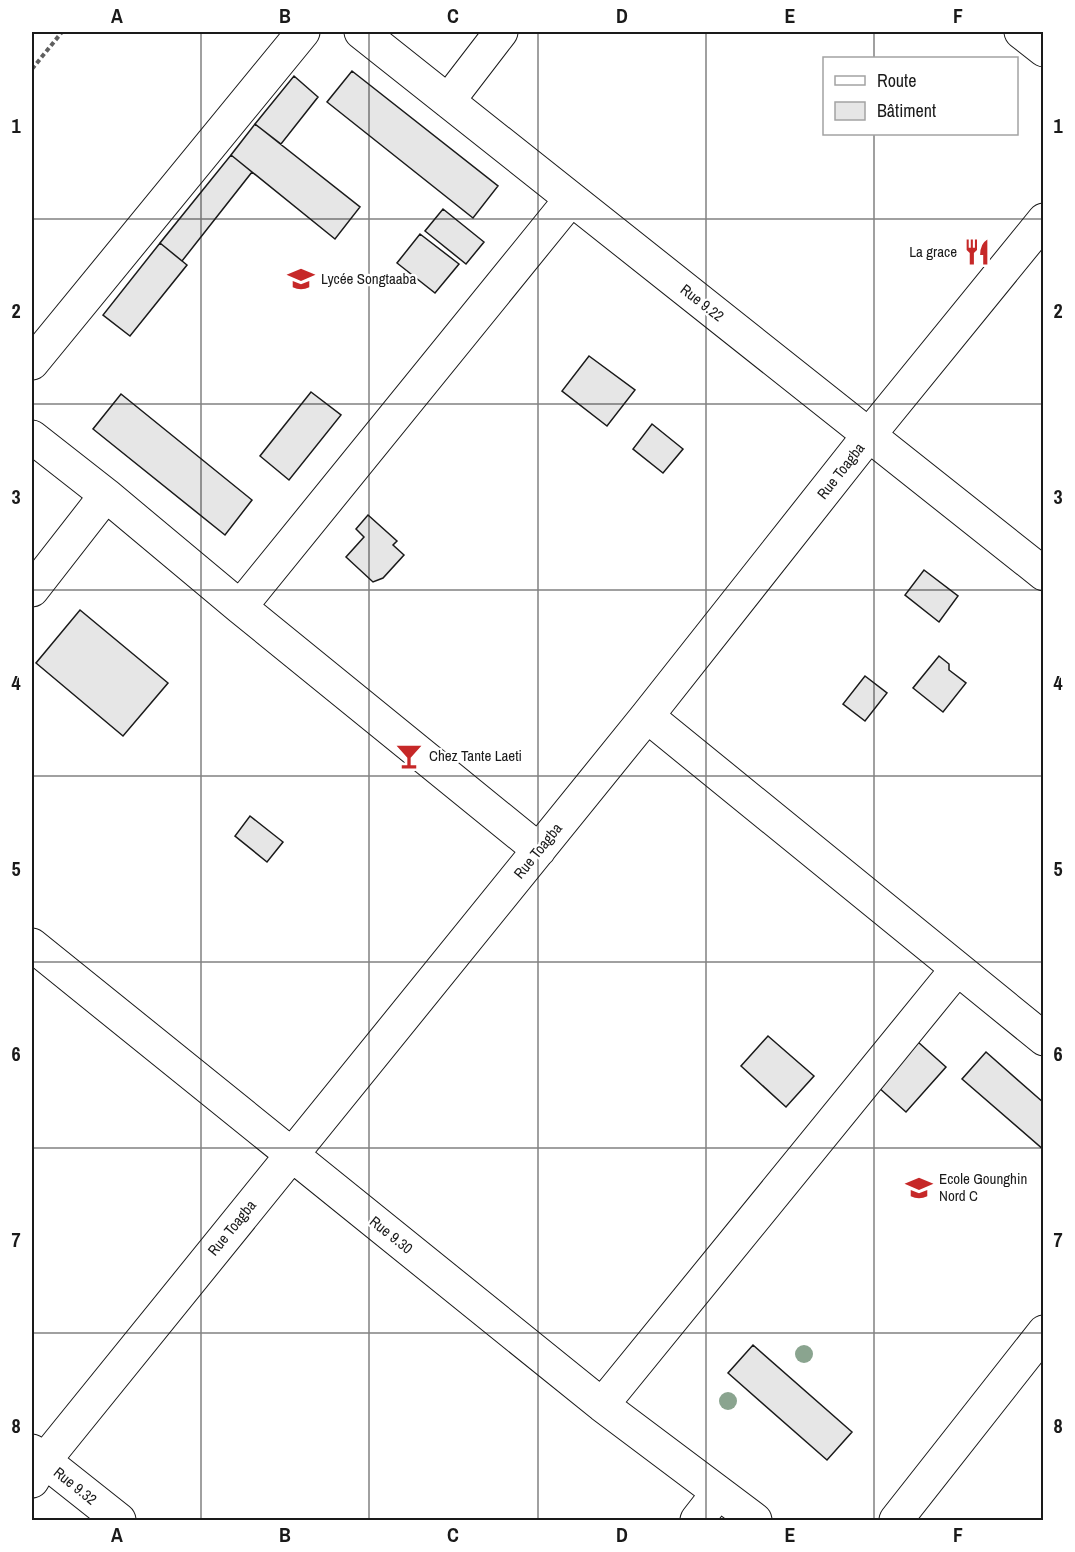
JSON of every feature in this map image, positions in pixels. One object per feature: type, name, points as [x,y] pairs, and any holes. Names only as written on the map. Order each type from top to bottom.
[{"type":"street","points":[[32,363],[303,32]]},
{"type":"street","name":"Rue 9.22","points":[[360,32],[1044,574]]},
{"type":"street","points":[[448,101],[501,32]]},
{"type":"street","points":[[1021,32],[1044,50]]},
{"type":"street","points":[[240,607],[571,199]]},
{"type":"street","name":"Rue Toagba","points":[[36,1464],[291,1155],[647,716],[869,435],[1044,220]]},
{"type":"street","points":[[32,437],[539,849]]},
{"type":"street","points":[[32,590],[106,495]]},
{"type":"street","points":[[647,716],[1044,1039]]},
{"type":"street","name":"Rue 9.30","points":[[32,945],[602,1405],[755,1521]]},
{"type":"street","points":[[602,1405],[957,969]]},
{"type":"street","points":[[897,1521],[1044,1332]]},
{"type":"street","name":"Rue 9.32","points":[[36,1464],[119,1521]]},
{"type":"street","points":[[697,1521],[718,1493]]},
{"type":"path","points":[[32,69],[62,32]]},
{"type":"building","points":[[352,71],[498,186],[473,218],[327,102]]},
{"type":"building","points":[[294,76],[318,97],[281,144],[255,124]]},
{"type":"building","points":[[255,124],[360,207],[335,239],[231,155]]},
{"type":"building","points":[[231,155],[252,172],[182,261],[160,243]]},
{"type":"building","points":[[443,209],[484,242],[466,264],[425,231]]},
{"type":"building","points":[[420,234],[459,264],[435,293],[397,263]]},
{"type":"building","points":[[160,243],[187,265],[130,336],[103,315]]},
{"type":"building","points":[[589,356],[635,390],[607,426],[562,391]]},
{"type":"building","points":[[311,392],[341,415],[289,480],[260,456]]},
{"type":"building","points":[[121,394],[252,500],[225,535],[93,429]]},
{"type":"building","points":[[652,424],[683,449],[663,473],[633,449]]},
{"type":"building","points":[[368,515],[397,541],[393,545],[404,555],[383,578],[373,582],[346,557],[364,537],[356,529]]},
{"type":"building","points":[[924,570],[958,596],[939,622],[905,595]]},
{"type":"building","points":[[80,610],[168,683],[123,736],[36,663]]},
{"type":"building","points":[[939,656],[949,664],[949,670],[966,683],[943,712],[913,688]]},
{"type":"building","points":[[865,676],[887,693],[865,721],[843,704]]},
{"type":"building","points":[[250,816],[283,842],[267,862],[235,836]]},
{"type":"building","points":[[768,1036],[814,1076],[786,1107],[741,1066]]},
{"type":"building","points":[[918,1042],[946,1067],[906,1112],[878,1087]]},
{"type":"building","points":[[986,1052],[1044,1103],[1044,1150],[962,1079]]},
{"type":"building","points":[[753,1345],[852,1432],[827,1460],[728,1373]]},
{"type":"place","name":"La grace","points":[[977,252]]},
{"type":"place","name":"Lycée Songtaaba","points":[[301,279]]},
{"type":"place","name":"Chez Tante Laeti","points":[[409,756]]},
{"type":"place","name":"Ecole Gounghin Nord C","points":[[919,1188]]}]
